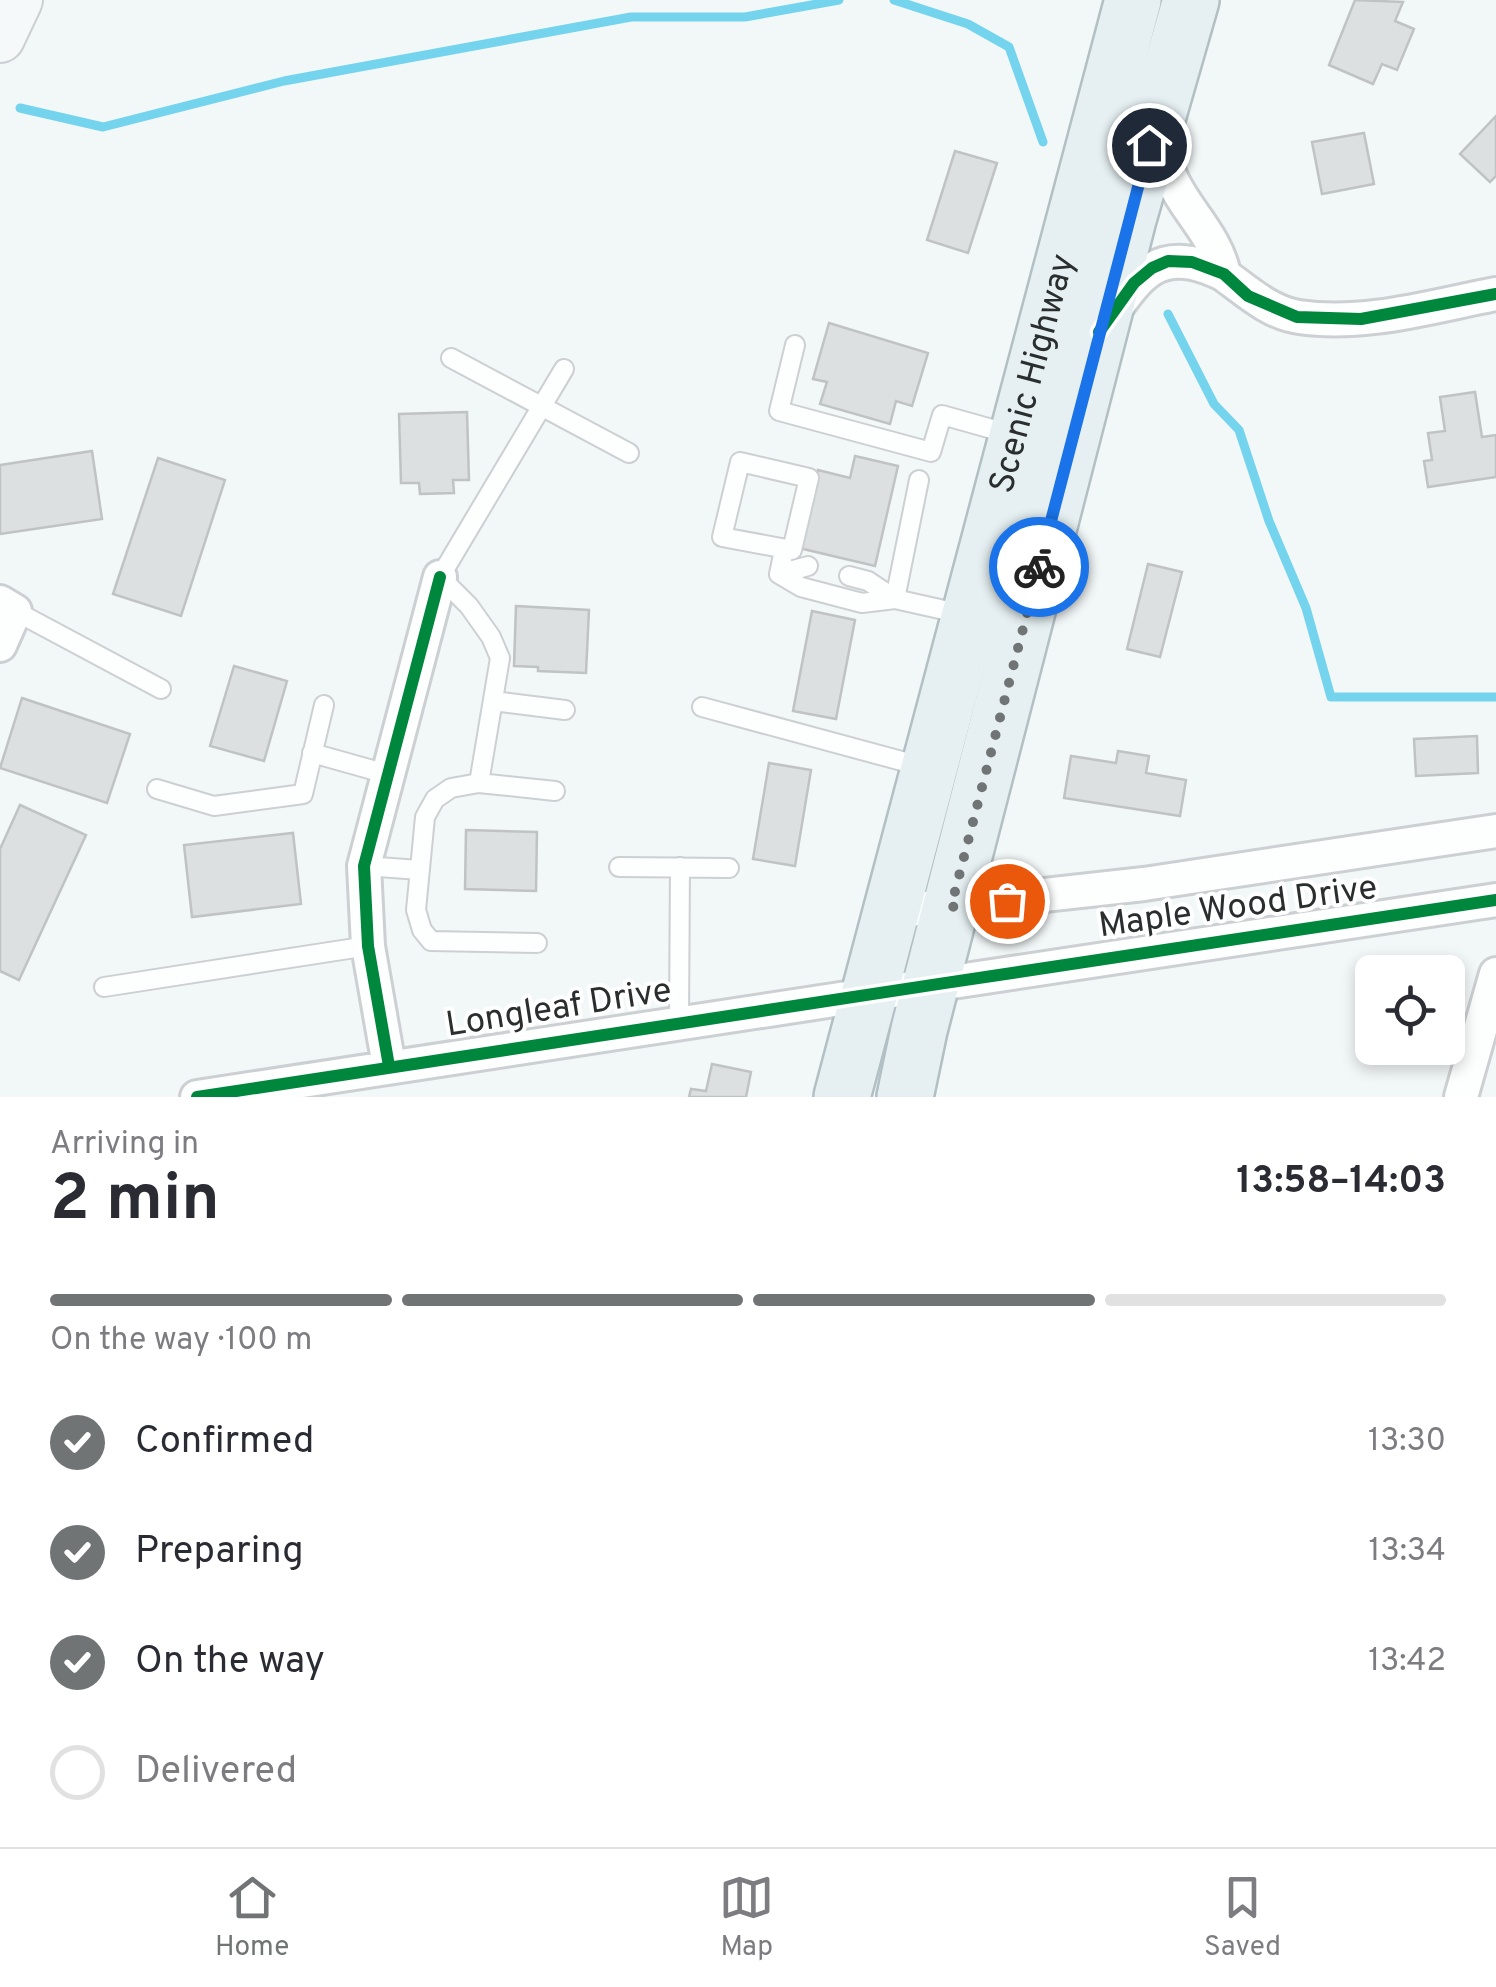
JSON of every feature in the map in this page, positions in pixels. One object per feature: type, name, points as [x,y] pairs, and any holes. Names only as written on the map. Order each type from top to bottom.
[{"type":"highway","name":"Scenic Highway","points":[[842,1097],[1133,0]]},
{"type":"highway","name":"Scenic Highway","points":[[905,1097],[930,986],[1100,332],[1192,0]]},
{"type":"main road","points":[[0,38],[18,0]]},
{"type":"street","points":[[1160,108],[1162,153],[1174,188],[1221,259],[1224,274]]},
{"type":"street","points":[[1100,332],[1134,283],[1152,268],[1168,262],[1192,262],[1224,274],[1248,296],[1296,317],[1361,319],[1496,294]]},
{"type":"street","points":[[389,1066],[368,946],[364,866],[440,576]]},
{"type":"street","points":[[0,645],[8,607]]},
{"type":"street","name":"Maple Wood Drive","points":[[890,912],[1144,884],[1496,831]]},
{"type":"street","name":"Maple Wood Drive","points":[[930,986],[1496,900]]},
{"type":"street","points":[[1461,1097],[1496,974]]},
{"type":"street","name":"Longleaf Drive","points":[[197,1097],[679,1020],[930,986]]},
{"type":"lane","points":[[795,345],[778,411],[931,452],[942,415],[1017,436]]},
{"type":"lane","points":[[451,358],[628,453]]},
{"type":"lane","points":[[479,784],[500,658],[491,637],[469,606],[440,576],[564,369]]},
{"type":"lane","points":[[740,462],[809,478],[792,550],[784,550],[722,537],[740,462]]},
{"type":"lane","points":[[896,599],[920,480]]},
{"type":"lane","points":[[779,574],[784,550]]},
{"type":"lane","points":[[779,574],[808,566]]},
{"type":"lane","points":[[779,574],[801,588],[862,604],[896,599]]},
{"type":"lane","points":[[850,576],[868,581],[896,599],[969,615]]},
{"type":"lane","points":[[8,607],[161,689]]},
{"type":"lane","points":[[493,701],[565,710]]},
{"type":"lane","points":[[157,788],[214,806],[303,794],[324,705]]},
{"type":"lane","points":[[702,707],[929,768]]},
{"type":"lane","points":[[312,753],[387,774]]},
{"type":"lane","points":[[537,943],[431,941],[422,930],[416,910],[425,818],[435,798],[451,788],[479,784],[554,792]]},
{"type":"lane","points":[[364,866],[420,870]]},
{"type":"lane","points":[[619,866],[728,868]]},
{"type":"lane","points":[[679,1020],[680,868]]},
{"type":"lane","points":[[104,988],[368,946]]},
{"type":"building","points":[[1355,0],[1403,2],[1395,21],[1414,29],[1397,70],[1382,64],[1373,84],[1329,65]]},
{"type":"building","points":[[1496,116],[1496,176],[1490,182],[1460,154]]},
{"type":"building","points":[[1364,133],[1374,184],[1322,194],[1312,142]]},
{"type":"building","points":[[955,151],[997,163],[968,253],[927,240]]},
{"type":"building","points":[[829,323],[928,353],[912,406],[896,401],[890,424],[820,404],[827,382],[813,379]]},
{"type":"building","points":[[1475,392],[1482,437],[1496,435],[1496,477],[1428,487],[1424,461],[1432,460],[1428,433],[1445,431],[1440,397]]},
{"type":"building","points":[[467,412],[469,480],[453,480],[454,493],[420,494],[419,483],[401,483],[399,414]]},
{"type":"building","points":[[92,451],[102,519],[0,534],[0,465]]},
{"type":"building","points":[[855,456],[898,466],[875,566],[799,548],[818,470],[850,478]]},
{"type":"building","points":[[158,458],[225,480],[181,616],[113,594]]},
{"type":"building","points":[[1148,564],[1182,572],[1160,657],[1127,649]]},
{"type":"building","points":[[516,606],[589,610],[586,673],[514,666]]},
{"type":"building","points":[[812,611],[855,620],[836,719],[793,711]]},
{"type":"building","points":[[234,666],[287,681],[264,761],[210,746]]},
{"type":"building","points":[[22,698],[130,734],[107,803],[0,768]]},
{"type":"building","points":[[1477,736],[1478,773],[1416,776],[1414,739]]},
{"type":"building","points":[[1118,751],[1149,756],[1146,773],[1186,780],[1180,816],[1064,798],[1071,756],[1116,763]]},
{"type":"building","points":[[769,763],[811,770],[795,866],[753,859]]},
{"type":"building","points":[[20,805],[86,835],[19,980],[0,971],[0,849]]},
{"type":"building","points":[[466,830],[537,832],[536,891],[465,889]]},
{"type":"building","points":[[293,833],[301,904],[192,917],[184,845]]},
{"type":"building","points":[[712,1064],[751,1072],[746,1097],[689,1097],[691,1089],[706,1091]]},
{"type":"waterway","points":[[20,108],[103,127],[284,81],[631,17],[745,17],[839,0]]},
{"type":"waterway","points":[[894,0],[968,24],[1009,47],[1043,142]]},
{"type":"waterway","points":[[1168,314],[1214,404],[1239,430],[1269,521],[1306,608],[1331,697],[1496,697]]},
{"type":"cycle path","points":[[1099,332],[1134,283],[1168,261],[1192,262],[1224,274],[1248,296],[1297,317],[1361,319],[1496,294]]},
{"type":"cycle path","points":[[389,1066],[368,946],[364,866],[440,577]]},
{"type":"cycle path","points":[[197,1097],[1496,900]]},
{"type":"way so far","points":[[1007,901],[951,907],[1039,567]]},
{"type":"route","points":[[1039,567],[1149,145]]}]
